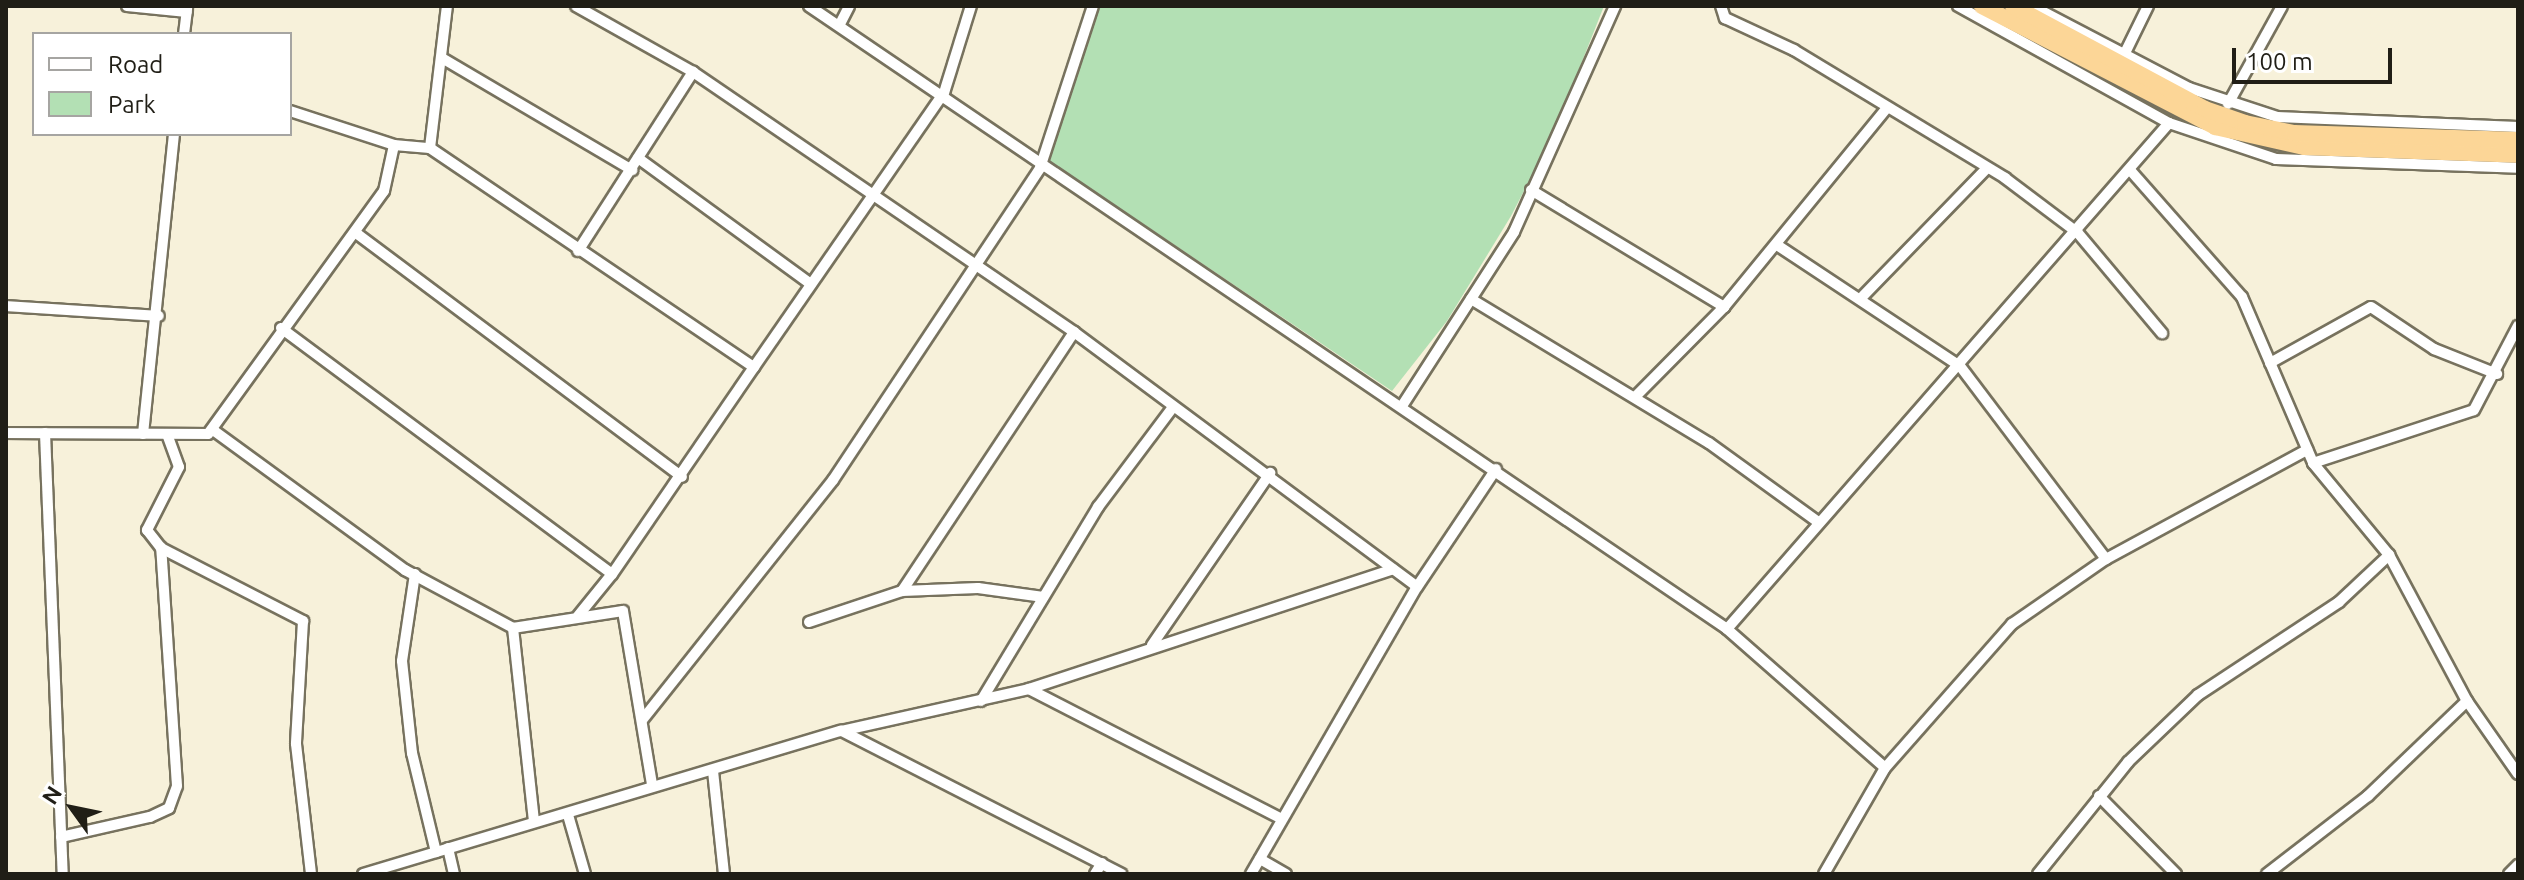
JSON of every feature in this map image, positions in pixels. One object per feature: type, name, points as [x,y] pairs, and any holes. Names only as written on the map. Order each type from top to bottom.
[{"type":"highway","points":[[1982,6],[2215,127],[2304,147],[2518,155]]},
{"type":"highway","points":[[2013,6],[2205,109],[2245,123],[2294,133],[2518,140]]},
{"type":"street","points":[[127,6],[187,9],[184,32]]},
{"type":"street","points":[[430,148],[447,6]]},
{"type":"street","points":[[576,6],[693,72],[872,198],[1074,332],[1173,407],[1270,473],[1417,587]]},
{"type":"street","points":[[809,6],[944,93],[1040,168],[1496,469],[1727,629],[1885,768]]},
{"type":"street","points":[[840,24],[849,6]]},
{"type":"street","points":[[578,616],[682,477],[754,367],[944,93],[971,6]]},
{"type":"street","points":[[643,719],[833,480],[1040,168],[1093,6]]},
{"type":"street","points":[[1402,406],[1514,232],[1615,6]]},
{"type":"street","points":[[1721,6],[1725,18],[1794,50],[1987,168],[2078,233],[2162,333]]},
{"type":"street","points":[[1958,6],[2169,123],[2305,163],[2518,168]]},
{"type":"street","points":[[2032,6],[2124,55],[2228,104],[2317,122],[2518,127]]},
{"type":"street","points":[[2124,55],[2148,6]]},
{"type":"street","points":[[2228,104],[2282,6]]},
{"type":"street","points":[[442,58],[632,170]]},
{"type":"street","points":[[578,251],[693,72]]},
{"type":"street","points":[[1635,397],[1724,307],[1886,109]]},
{"type":"street","points":[[292,112],[394,145],[430,148],[578,251],[754,367]]},
{"type":"street","points":[[1727,629],[1818,522],[2078,233],[2169,123]]},
{"type":"street","points":[[143,434],[159,316],[174,136]]},
{"type":"street","points":[[213,430],[281,328],[356,233],[384,191],[394,145]]},
{"type":"street","points":[[638,158],[811,284]]},
{"type":"street","points":[[1863,296],[1987,168]]},
{"type":"street","points":[[2130,170],[2227,277],[2270,363],[2313,463],[2389,555],[2467,701],[2518,774]]},
{"type":"street","points":[[1531,190],[1724,307]]},
{"type":"street","points":[[356,233],[682,477]]},
{"type":"street","points":[[1777,245],[1863,296],[1960,366],[2106,559]]},
{"type":"street","points":[[1471,299],[1635,397],[1818,522]]},
{"type":"street","points":[[6,306],[159,316]]},
{"type":"street","points":[[2270,363],[2371,307],[2434,349],[2497,374]]},
{"type":"street","points":[[2313,463],[2474,410],[2497,374],[2518,326]]},
{"type":"street","points":[[281,328],[612,574]]},
{"type":"street","points":[[902,591],[1074,332]]},
{"type":"street","points":[[981,701],[1098,507],[1173,407]]},
{"type":"street","points":[[6,433],[167,434],[213,430],[415,574],[513,628],[617,609],[626,615],[652,785]]},
{"type":"street","points":[[45,433],[63,874]]},
{"type":"street","points":[[167,434],[179,467],[147,528],[161,548],[303,621],[296,744],[311,874]]},
{"type":"street","points":[[1824,874],[1885,768],[2012,624],[2106,559],[2307,450]]},
{"type":"street","points":[[1251,874],[1417,587],[1496,469]]},
{"type":"street","points":[[1152,645],[1270,473]]},
{"type":"street","points":[[61,837],[150,817],[169,808],[177,786],[161,548]]},
{"type":"street","points":[[2038,874],[2099,796],[2198,695],[2339,602],[2389,555]]},
{"type":"street","points":[[363,874],[534,821],[568,815],[652,785],[713,771],[841,731],[1029,689],[1152,645],[1393,569]]},
{"type":"street","points":[[415,574],[402,661],[412,753],[436,852]]},
{"type":"street","points":[[809,622],[902,591],[978,588],[1043,597]]},
{"type":"street","points":[[513,628],[534,821]]},
{"type":"street","points":[[1029,689],[1282,819]]},
{"type":"street","points":[[2267,874],[2368,796],[2467,701]]},
{"type":"street","points":[[841,731],[1121,874]]},
{"type":"street","points":[[713,771],[724,874]]},
{"type":"street","points":[[2099,796],[2176,874]]},
{"type":"street","points":[[568,815],[585,874]]},
{"type":"street","points":[[448,848],[454,874]]},
{"type":"street","points":[[1260,859],[1286,874]]},
{"type":"street","points":[[1095,874],[1102,863]]},
{"type":"street","points":[[2509,874],[2518,865]]},
{"type":"green space","points":[[1100,6],[1604,6],[1553,135],[1511,216],[1447,321],[1392,391],[1048,160]]}]
